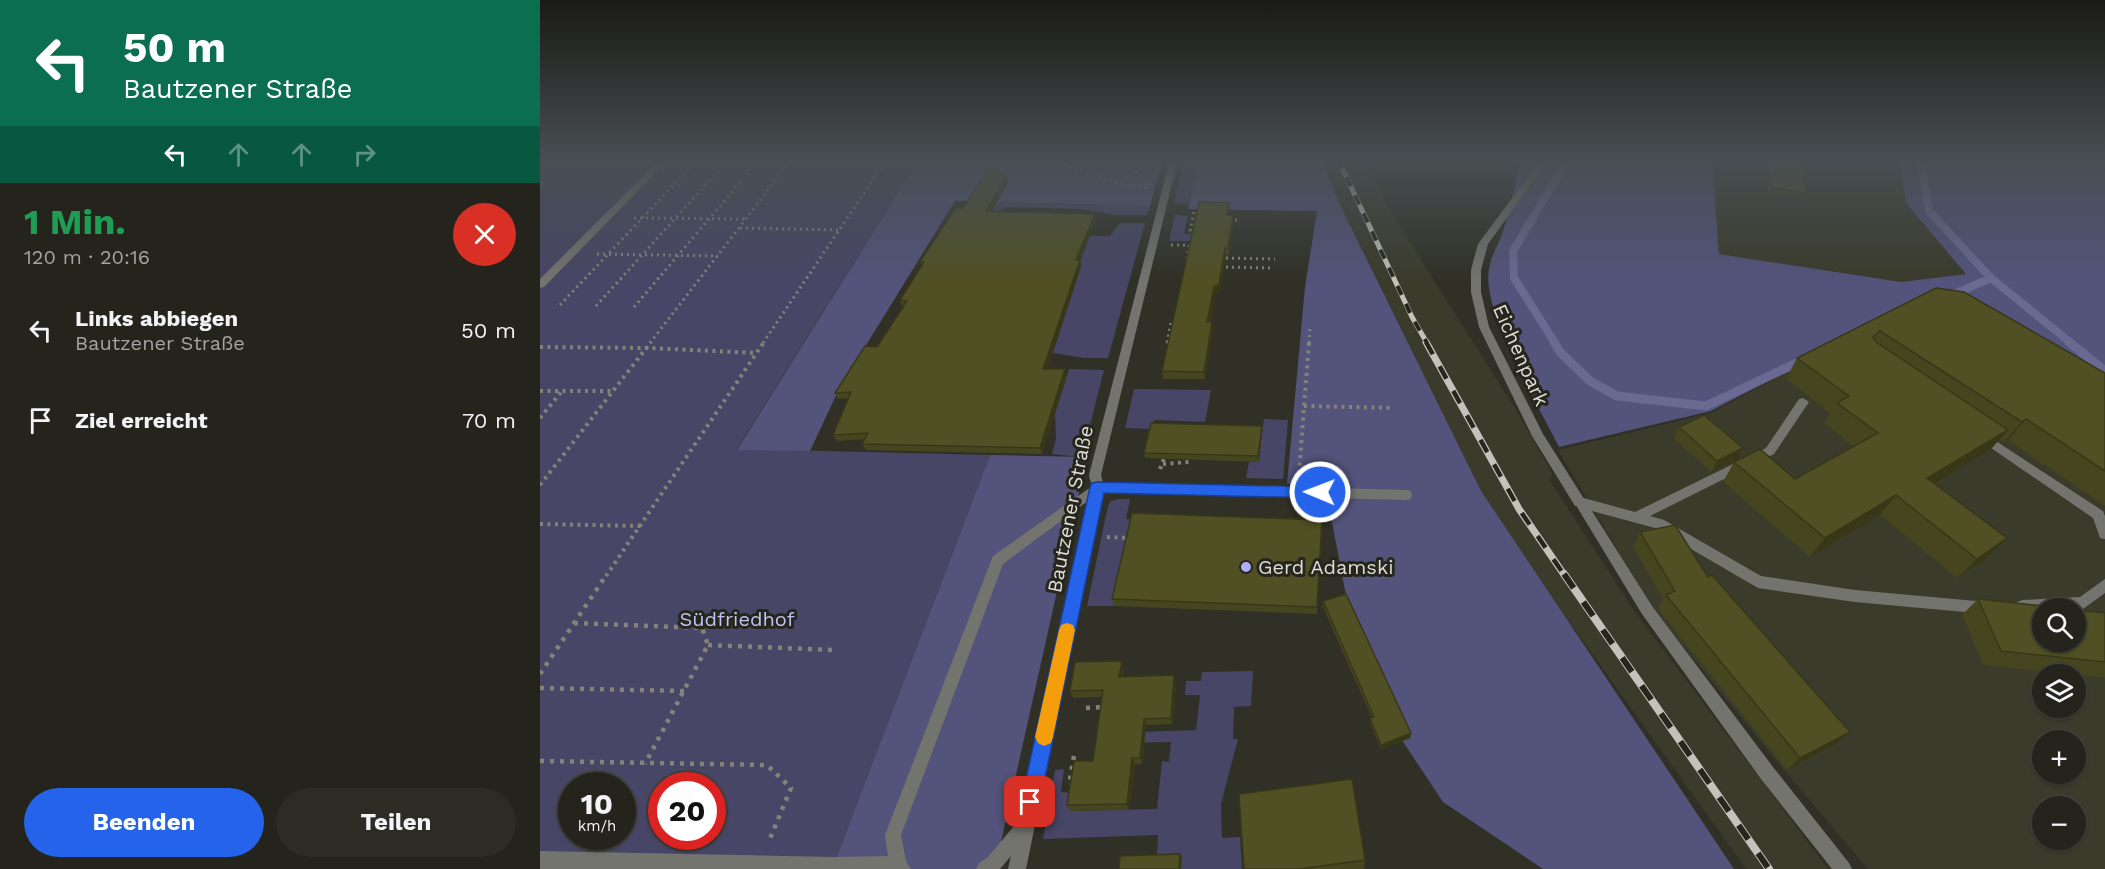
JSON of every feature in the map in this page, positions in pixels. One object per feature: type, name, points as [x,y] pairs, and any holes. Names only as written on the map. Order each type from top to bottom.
[{"type":"street","points":[[540,285],[625,200]]},
{"type":"street","name":"Bautzener Straße","points":[[1017,869],[1098,487],[1095,475],[1164,200]]},
{"type":"street","name":"Eichenpark","points":[[1515,200],[1483,244],[1476,270],[1476,292],[1484,327],[1538,436],[1647,610],[1767,773],[1843,869]]},
{"type":"street","points":[[1635,518],[1770,451],[1803,402]]},
{"type":"street","points":[[1973,430],[2098,515],[2105,534]]},
{"type":"street","points":[[540,861],[900,867],[893,834],[998,560],[1098,487],[1406,495]]},
{"type":"street","points":[[1580,502],[1659,524],[1758,582],[1855,596],[2002,607],[2083,603],[2105,585]]},
{"type":"street","points":[[985,869],[994,863],[1025,825]]},
{"type":"path","points":[[560,305],[660,200]]},
{"type":"path","points":[[597,306],[693,200]]},
{"type":"path","points":[[634,307],[726,200]]},
{"type":"path","points":[[540,485],[762,200]]},
{"type":"path","points":[[540,674],[860,200]]},
{"type":"path","points":[[1194,212],[1190,230],[1195,230]]},
{"type":"path","points":[[608,217],[747,219]]},
{"type":"path","points":[[1192,220],[1202,220]]},
{"type":"path","points":[[1222,220],[1241,220]]},
{"type":"path","points":[[740,228],[839,230]]},
{"type":"path","points":[[1189,245],[1187,257],[1198,257]]},
{"type":"path","points":[[571,254],[719,256]]},
{"type":"path","points":[[1209,257],[1275,259]]},
{"type":"path","points":[[1211,267],[1274,268]]},
{"type":"path","points":[[1171,323],[1167,343],[1171,343]]},
{"type":"path","points":[[1298,492],[1310,328]]},
{"type":"path","points":[[540,347],[648,348],[757,353]]},
{"type":"path","points":[[540,391],[614,392]]},
{"type":"path","points":[[540,418],[563,391]]},
{"type":"path","points":[[1304,406],[1393,408]]},
{"type":"path","points":[[1163,465],[1173,462],[1189,462]]},
{"type":"path","points":[[540,524],[640,526]]},
{"type":"path","points":[[1101,537],[1130,538]]},
{"type":"path","points":[[574,623],[702,628],[708,645],[645,764]]},
{"type":"path","points":[[708,645],[832,650]]},
{"type":"path","points":[[540,688],[684,691]]},
{"type":"path","points":[[1086,708],[1104,707]]},
{"type":"path","points":[[1074,756],[1069,785],[1074,785]]},
{"type":"path","points":[[540,761],[767,765],[791,788],[758,865]]},
{"type":"shaded area","points":[[894,200],[1152,200],[1150,206],[955,201],[839,389],[810,451],[737,450]]},
{"type":"shaded area","points":[[1190,200],[1338,200],[1481,491],[1734,869],[1543,869],[1443,802],[1362,680],[1325,485],[1287,484],[1305,287],[1317,211],[1188,209]]},
{"type":"shaded area","points":[[1338,200],[1384,200],[1519,415],[1552,473],[1550,481],[1635,612],[1828,869],[1746,869],[1485,504],[1481,491]]},
{"type":"shaded area","points":[[1512,200],[1715,200],[1719,254],[1901,282],[1966,274],[1905,200],[2105,200],[2105,390],[1918,302],[1711,411],[1559,447],[1514,359],[1494,309],[1489,287],[1489,269]]},
{"type":"shaded area","points":[[1715,200],[1905,200],[1967,274],[1901,282],[1719,254]]},
{"type":"shaded area","points":[[1918,302],[2105,390],[2105,869],[1868,869],[1652,608],[1558,450],[1711,413]]},
{"type":"shaded area","points":[[990,455],[1087,457],[995,869],[832,869]]},
{"type":"green space","name":"Südfriedhof","points":[[540,200],[894,200],[737,449],[990,455],[832,869],[540,869]]},
{"type":"green space","points":[[1175,200],[1190,200],[1189,204],[1174,203]]},
{"type":"green space","points":[[997,202],[1150,206],[1147,215],[1115,215],[1080,209],[1007,207],[990,214]]},
{"type":"green space","points":[[1175,215],[1188,216],[1184,234],[1194,234],[1193,241],[1169,241]]},
{"type":"green space","points":[[1120,223],[1145,223],[1108,358],[1084,358],[1053,353],[1081,266],[1079,263],[1090,236],[1110,236]]},
{"type":"green space","points":[[1069,369],[1104,370],[1082,457],[1052,454],[1056,439],[1055,414]]},
{"type":"green space","points":[[1134,389],[1211,390],[1205,422],[1154,420],[1152,429],[1125,428]]},
{"type":"green space","points":[[1264,419],[1288,420],[1283,479],[1246,478],[1249,462],[1258,462]]},
{"type":"green space","points":[[1130,499],[1126,519],[1134,520],[1114,606],[1087,606],[1108,506],[1111,501]]},
{"type":"green space","points":[[1253,671],[1251,706],[1234,707],[1233,739],[1238,739],[1221,804],[1222,838],[1240,837],[1242,869],[1181,869],[1157,858],[1158,835],[1043,839],[1055,770],[1064,769],[1061,792],[1073,793],[1071,811],[1157,809],[1162,761],[1169,762],[1171,742],[1109,743],[1110,733],[1196,730],[1200,695],[1185,695],[1186,681],[1201,681],[1202,672]]},
{"type":"building","points":[[969,200],[993,200],[986,211],[1095,214],[1076,260],[1080,260],[1043,369],[1065,369],[1040,448],[862,444],[868,433],[833,435],[851,392],[835,393],[865,346],[877,347],[907,301],[900,300],[924,262],[920,262],[956,207],[963,208]]},
{"type":"building","points":[[1199,202],[1229,203],[1227,215],[1233,215],[1228,248],[1225,248],[1219,284],[1214,287],[1207,322],[1212,322],[1204,372],[1162,371]]},
{"type":"building","points":[[1936,288],[1964,292],[2105,373],[2105,471],[2026,419],[2022,422],[1880,331],[1873,337],[1876,342],[2008,430],[1927,478],[2007,538],[1977,559],[1896,495],[1825,538],[1734,462],[1760,449],[1795,479],[1878,433],[1837,403],[1849,396],[1797,358]]},
{"type":"building","points":[[1704,415],[1743,448],[1717,461],[1679,427]]},
{"type":"building","points":[[1151,423],[1262,426],[1258,456],[1144,453]]},
{"type":"building","name":"Gerd Adamski","points":[[1132,513],[1322,520],[1317,607],[1112,599]]},
{"type":"building","points":[[1675,525],[1708,577],[1712,575],[1850,732],[1800,758],[1666,595],[1675,591],[1640,532]]},
{"type":"building","points":[[1346,594],[1411,733],[1381,745],[1370,718],[1374,717],[1323,601]]},
{"type":"building","points":[[1978,599],[2032,605],[2032,652],[2086,652],[2086,611],[2105,613],[2105,662],[2001,651]]},
{"type":"building","points":[[1122,661],[1119,677],[1174,675],[1171,718],[1144,719],[1140,758],[1132,758],[1127,804],[1067,805],[1074,761],[1093,761],[1103,690],[1070,691],[1075,662]]},
{"type":"building","points":[[1352,779],[1365,860],[1299,869],[1244,869],[1239,794]]},
{"type":"building","points":[[1180,854],[1179,869],[1119,869],[1120,856]]},
{"type":"waterway","points":[[1544,200],[1513,251],[1514,278],[1555,343]]},
{"type":"waterway","points":[[1927,200],[1929,211],[1991,278]]},
{"type":"waterway","points":[[1950,296],[1991,278]]},
{"type":"waterway","points":[[1991,278],[2071,343]]},
{"type":"waterway","points":[[1554,342],[1560,352],[1590,381],[1617,396],[1706,406],[1805,359]]},
{"type":"waterway","points":[[2069,342],[2105,371]]},
{"type":"railway","points":[[1357,200],[1412,317],[1427,343]]},
{"type":"railway","points":[[1426,342],[1519,509],[1565,576]]},
{"type":"railway","points":[[1564,574],[1769,869]]},
{"type":"slow traffic","points":[[1044,737],[1067,630]]},
{"type":"place","name":"Gerd Adamski","points":[[1246,567]]},
{"type":"route","points":[[1030,802],[1098,487],[1320,492]]}]
